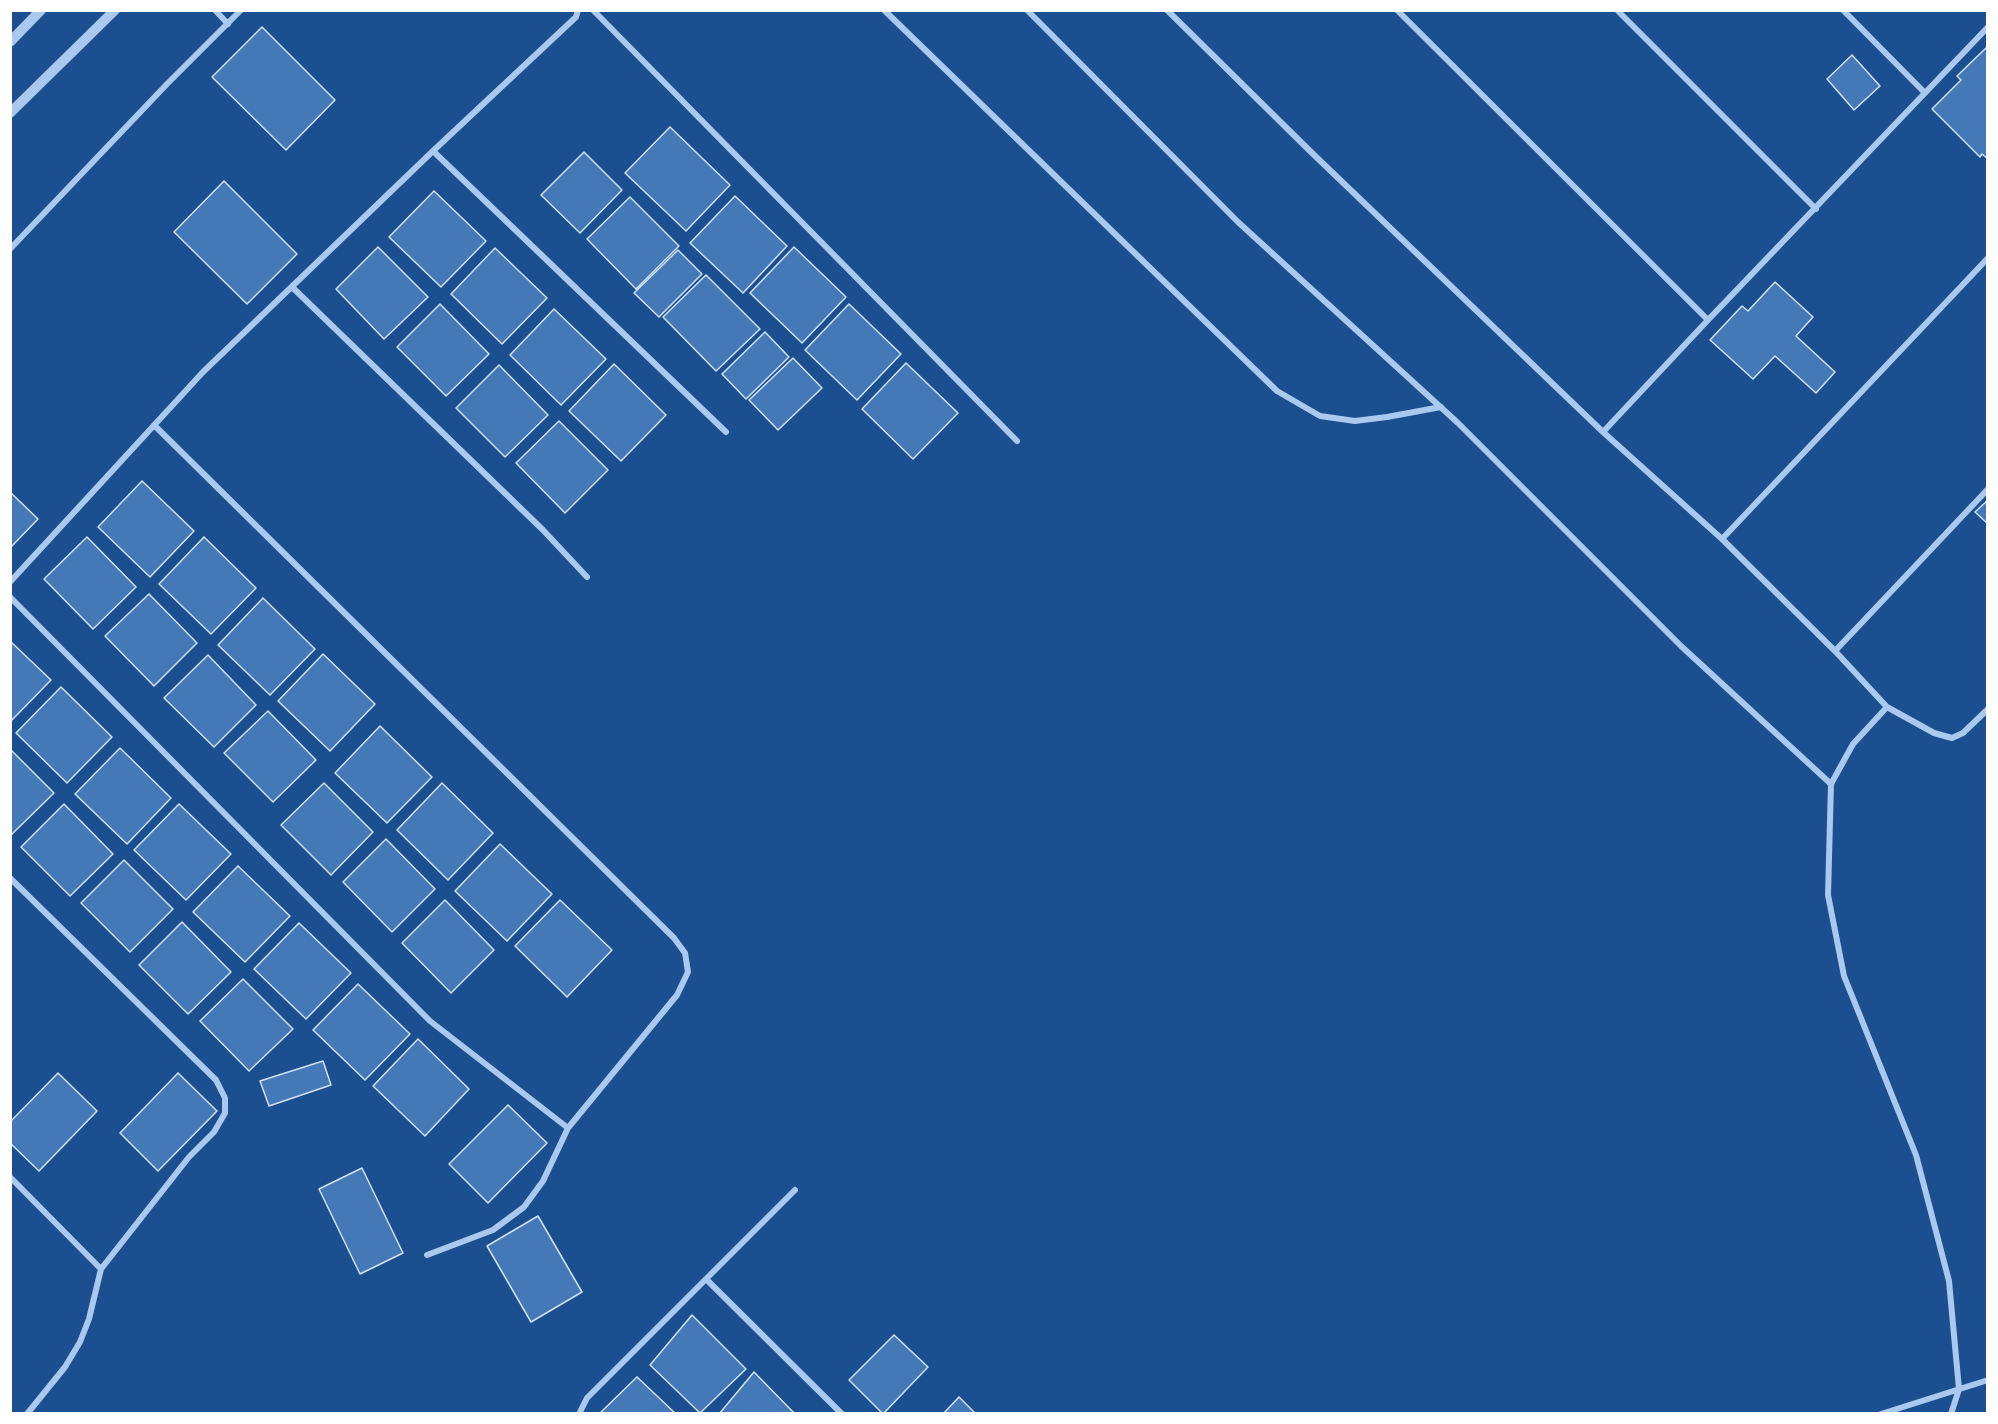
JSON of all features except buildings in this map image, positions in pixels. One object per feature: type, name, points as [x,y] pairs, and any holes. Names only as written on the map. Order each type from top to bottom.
[{"type":"street","points":[[10,42],[41,10]]},
{"type":"street","points":[[10,113],[115,10]]},
{"type":"street","points":[[215,10],[228,24]]},
{"type":"street","points":[[10,249],[241,10]]},
{"type":"street","points":[[10,582],[203,372],[576,16],[578,10]]},
{"type":"street","points":[[593,10],[1017,441]]},
{"type":"street","points":[[884,10],[1277,391],[1320,416],[1355,421],[1441,407]]},
{"type":"street","points":[[1027,10],[1238,222],[1441,407],[1681,646],[1831,784]]},
{"type":"street","points":[[1167,10],[1603,432],[1722,539],[1887,706],[1934,732],[1952,738],[1963,733],[1988,709]]},
{"type":"street","points":[[1396,10],[1708,320]]},
{"type":"street","points":[[1617,10],[1816,208]]},
{"type":"street","points":[[1843,10],[1925,93]]},
{"type":"street","points":[[1603,432],[1988,27]]},
{"type":"street","points":[[433,151],[726,432]]},
{"type":"street","points":[[1722,539],[1988,258]]},
{"type":"street","points":[[292,287],[543,530],[587,577]]},
{"type":"street","points":[[154,425],[674,938],[685,953],[688,972],[677,995],[568,1128],[543,1181],[524,1207],[493,1230],[427,1255]]},
{"type":"street","points":[[1835,651],[1988,489]]},
{"type":"street","points":[[10,597],[430,1021],[568,1128]]},
{"type":"street","points":[[1887,706],[1853,744],[1831,784],[1828,895],[1844,976],[1916,1155],[1949,1281],[1959,1389],[1951,1413]]},
{"type":"street","points":[[10,878],[216,1080],[225,1098],[225,1113],[214,1132],[189,1157],[100,1269],[89,1319],[80,1342],[65,1367],[27,1413]]},
{"type":"street","points":[[10,1177],[100,1269]]},
{"type":"street","points":[[579,1413],[587,1398],[795,1190]]},
{"type":"street","points":[[706,1279],[842,1413]]},
{"type":"street","points":[[1881,1413],[1988,1380]]}]
